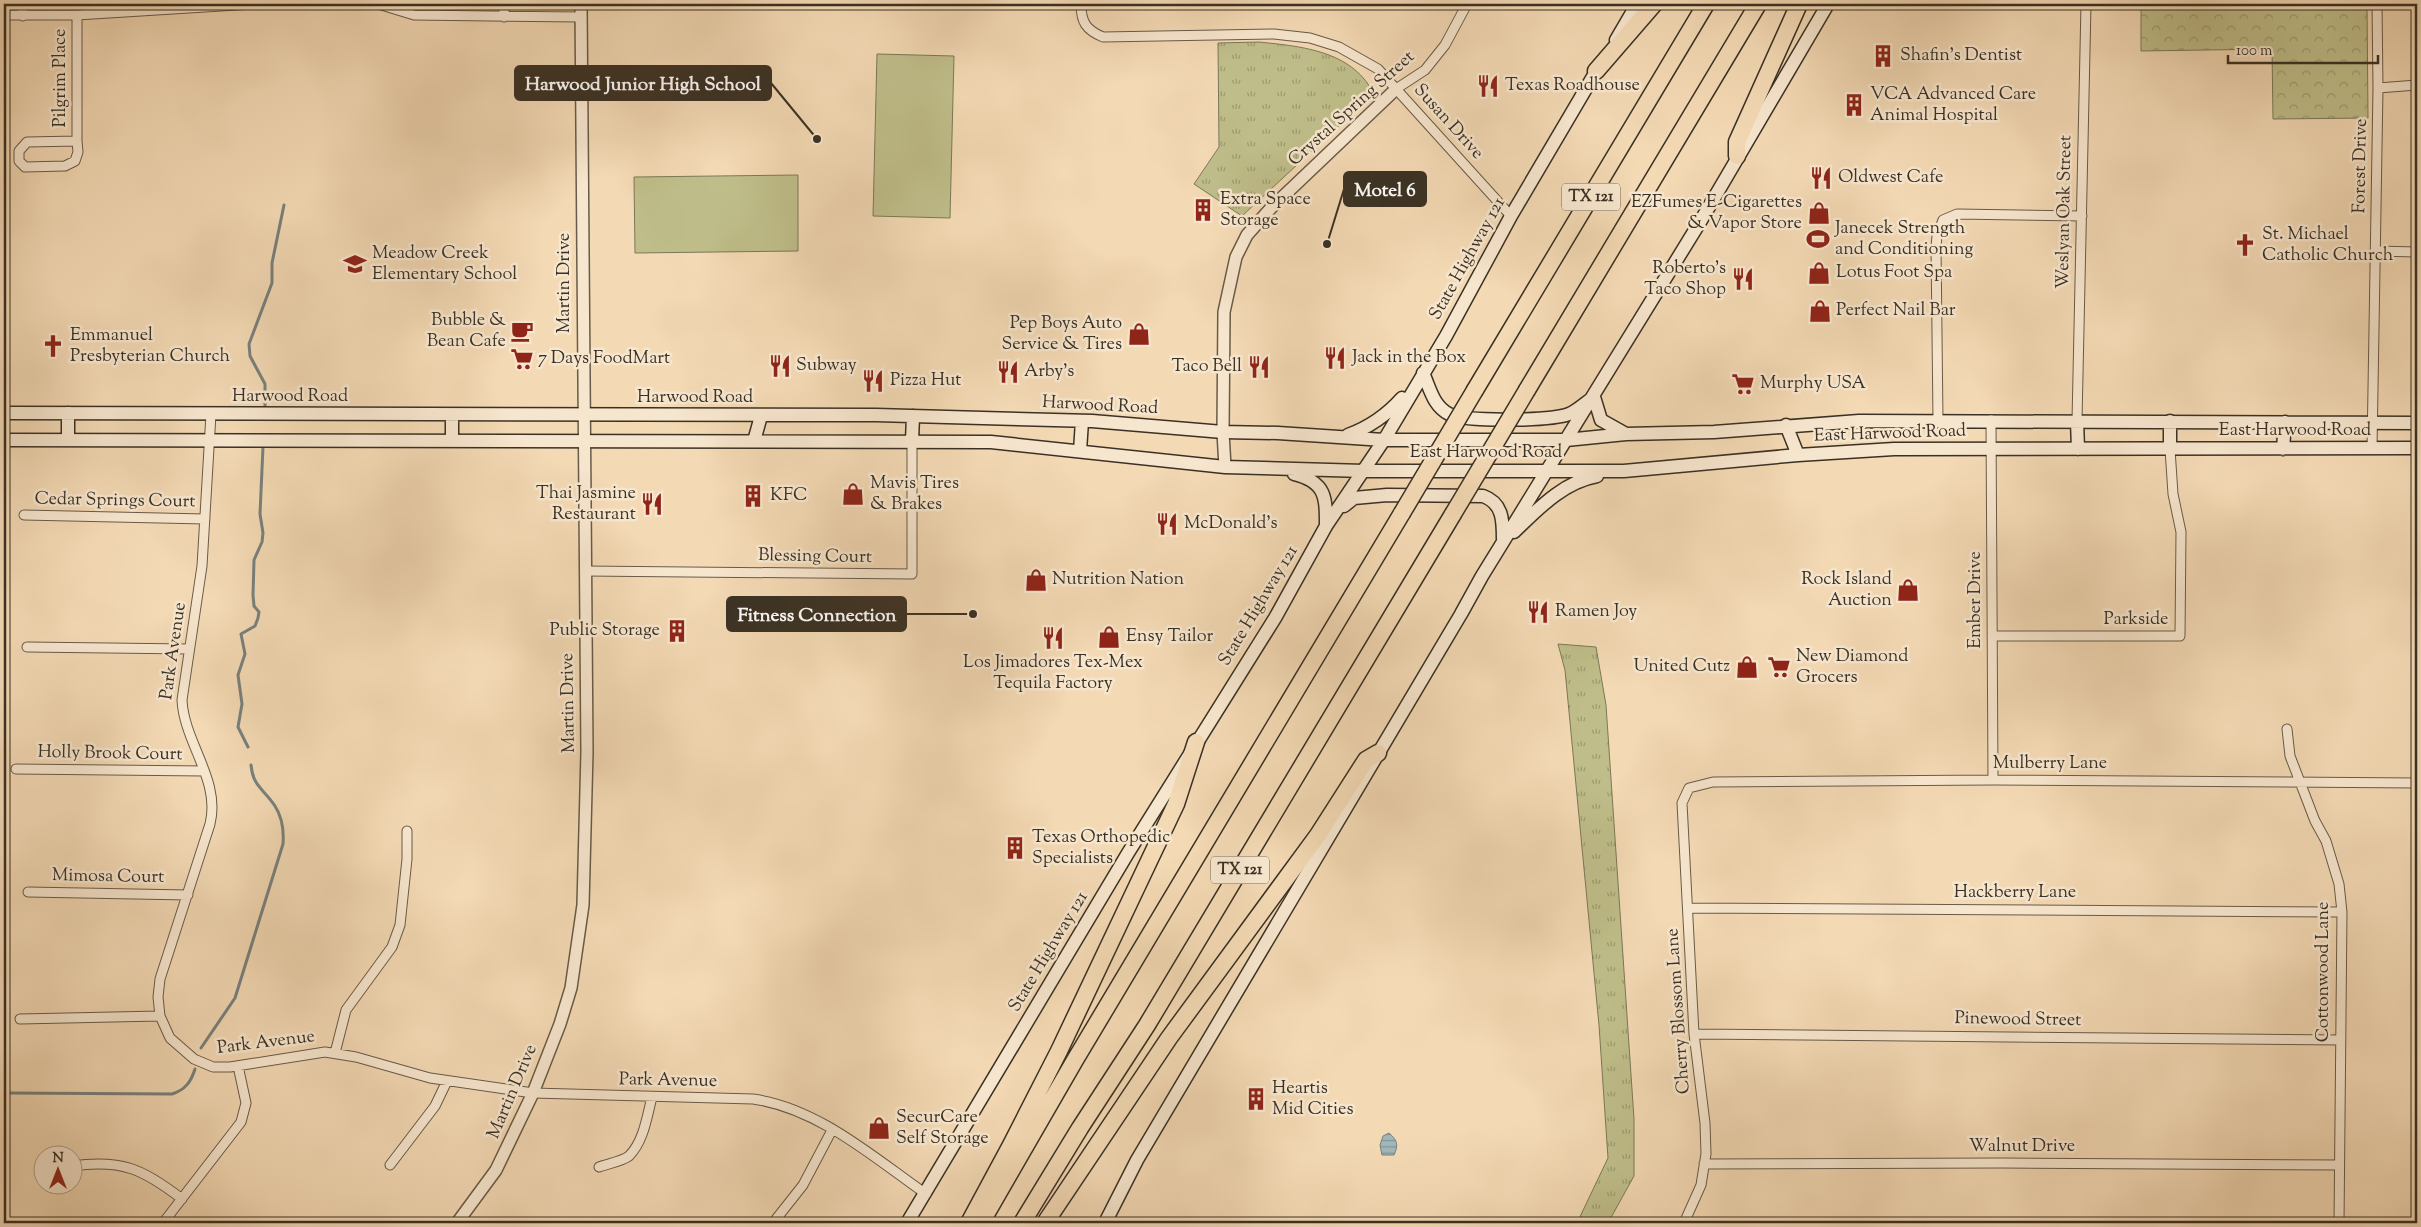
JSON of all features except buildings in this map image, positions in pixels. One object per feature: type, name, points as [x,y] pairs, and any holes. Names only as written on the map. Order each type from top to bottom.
[{"type":"highway","points":[[1596,71],[1654,4]]},
{"type":"highway","name":"TX 121","points":[[981,1223],[1080,1052],[1706,4]]},
{"type":"highway","name":"TX 121","points":[[1022,1223],[1080,1128],[1147,1025],[1758,4]]},
{"type":"highway","points":[[1737,156],[1737,142],[1799,4]]},
{"type":"highway","points":[[969,1223],[1059,1051],[1176,804],[1196,742]]},
{"type":"highway","points":[[1045,1223],[1169,1038],[1318,835],[1366,760],[1378,753]]},
{"type":"main road","name":"State Highway 121","points":[[907,1223],[1196,742],[1275,618],[1326,526],[1384,440],[1449,330],[1511,216],[1637,4]]},
{"type":"main road","points":[[1105,1223],[1136,1160],[1502,542],[1594,397],[1700,222],[1737,156],[1828,4]]},
{"type":"main road","points":[[1344,437],[1364,429],[1388,414],[1423,373],[1437,404],[1450,414],[1473,420],[1549,417],[1569,414],[1594,397]]},
{"type":"main road","points":[[1594,397],[1601,420],[1626,434]]},
{"type":"main road","name":"Harwood Road","points":[[4,413],[913,416],[1082,421],[1223,432],[1384,440]]},
{"type":"main road","points":[[68,413],[68,440]]},
{"type":"main road","points":[[452,415],[452,440]]},
{"type":"main road","points":[[754,441],[761,416]]},
{"type":"main road","points":[[912,441],[913,416]]},
{"type":"main road","name":"East Harwood Road","points":[[1384,440],[1566,440],[1626,434],[1714,432],[1786,425],[1938,420],[2417,423]]},
{"type":"main road","points":[[1080,451],[1082,421]]},
{"type":"main road","points":[[2077,421],[2078,449]]},
{"type":"main road","points":[[2170,421],[2170,449]]},
{"type":"main road","points":[[2283,449],[2284,422]]},
{"type":"main road","points":[[1786,425],[1798,455]]},
{"type":"main road","points":[[4,440],[991,442],[1225,467],[1275,470],[1364,471]]},
{"type":"main road","name":"East Harwood Road","points":[[1364,471],[1624,471],[1798,455],[1894,449],[2417,448]]},
{"type":"main road","points":[[1275,470],[1308,478],[1319,486],[1326,500],[1326,526]]},
{"type":"main road","points":[[1502,542],[1559,492],[1584,478],[1624,471]]},
{"type":"main road","points":[[1326,526],[1354,498],[1387,495],[1484,496],[1491,499],[1499,507],[1504,521],[1502,542]]},
{"type":"street","points":[[22,4],[23,16]]},
{"type":"street","points":[[4,15],[78,15],[253,4]]},
{"type":"street","points":[[378,4],[414,15],[581,17]]},
{"type":"street","points":[[504,4],[504,17]]},
{"type":"street","name":"Martin Drive","points":[[460,1222],[496,1170],[533,1093],[560,1024],[571,988],[583,905],[587,760],[581,4]]},
{"type":"street","name":"Susan Drive","points":[[1081,4],[1084,24],[1092,32],[1103,37],[1274,34],[1310,38],[1339,46],[1378,69],[1511,216]]},
{"type":"street","name":"Crystal Spring Street","points":[[1225,467],[1223,432],[1224,312],[1236,256],[1247,235],[1271,208],[1396,89],[1425,70],[1444,45],[1467,4]]},
{"type":"street","name":"Weslyan Oak Street","points":[[2077,421],[2086,4]]},
{"type":"street","name":"Forest Drive","points":[[2372,449],[2378,88],[2377,4]]},
{"type":"street","name":"Pilgrim Place","points":[[78,15],[78,141],[78,152],[74,161],[65,166],[25,167],[19,161],[19,151],[27,142],[78,141]]},
{"type":"street","points":[[2378,88],[2417,85]]},
{"type":"street","points":[[1938,420],[1936,247],[1937,236],[1943,220],[1958,214],[2082,216]]},
{"type":"street","points":[[2376,251],[2417,252]]},
{"type":"street","name":"Park Avenue","points":[[211,414],[202,566],[182,708],[212,800],[212,817],[158,987],[160,1016],[170,1038],[194,1059],[213,1067],[238,1066],[315,1052],[335,1053],[447,1081],[533,1093],[753,1099],[777,1102],[832,1130],[926,1194]]},
{"type":"street","name":"Ember Drive","points":[[1991,420],[1993,780]]},
{"type":"street","name":"Blessing Court","points":[[584,571],[912,574],[912,441]]},
{"type":"street","name":"Parkside","points":[[1992,636],[2180,636],[2181,532],[2173,494],[2170,449]]},
{"type":"street","name":"Cedar Springs Court","points":[[24,515],[205,519]]},
{"type":"street","points":[[27,647],[189,649]]},
{"type":"street","name":"Cottonwood Lane","points":[[2287,729],[2290,756],[2315,821],[2326,841],[2339,884],[2342,912],[2339,1223]]},
{"type":"street","name":"Holly Brook Court","points":[[16,769],[204,771]]},
{"type":"street","name":"Mulberry Lane","points":[[1686,792],[1689,788],[1698,784],[1713,782],[1993,780],[2417,783]]},
{"type":"street","name":"Cherry Blossom Lane","points":[[1684,1223],[1701,1185],[1704,1164],[1705,1123],[1694,1034],[1682,803],[1686,792]]},
{"type":"street","points":[[335,1053],[346,1010],[392,948],[400,925],[407,859],[407,831]]},
{"type":"street","name":"Mimosa Court","points":[[28,892],[188,894]]},
{"type":"street","name":"Hackberry Lane","points":[[1688,908],[2342,912]]},
{"type":"street","points":[[20,1019],[160,1016]]},
{"type":"street","name":"Pinewood Street","points":[[1694,1034],[2342,1040]]},
{"type":"street","points":[[163,1223],[241,1122],[246,1102],[238,1066]]},
{"type":"street","points":[[390,1165],[435,1106],[447,1081]]},
{"type":"street","points":[[599,1167],[622,1159],[636,1146],[643,1133],[652,1097]]},
{"type":"street","points":[[773,1223],[803,1185],[832,1130]]},
{"type":"street","points":[[82,1165],[96,1163],[129,1166],[160,1182],[182,1199]]},
{"type":"street","name":"Walnut Drive","points":[[1704,1164],[2339,1165]]},
{"type":"green space","points":[[2141,4],[2367,4],[2368,118],[2273,119],[2272,49],[2141,51]]},
{"type":"green space","points":[[1259,42],[1305,48],[1335,58],[1348,65],[1360,75],[1370,87],[1369,98],[1242,216],[1194,184],[1219,147],[1218,43]]},
{"type":"green space","points":[[877,54],[954,56],[950,218],[873,216]]},
{"type":"green space","points":[[798,175],[798,251],[635,253],[634,177]]},
{"type":"green space","points":[[1558,644],[1596,647],[1606,705],[1634,1119],[1634,1176],[1608,1223],[1577,1223],[1608,1158],[1599,1025],[1565,670]]},
{"type":"shaded area","points":[[1389,1133],[1396,1142],[1396,1151],[1394,1155],[1382,1155],[1380,1145],[1383,1136]]},
{"type":"waterway","points":[[265,406],[265,384],[250,356],[249,344],[272,283],[272,263],[284,205]]},
{"type":"waterway","points":[[248,747],[238,727],[242,704],[238,675],[245,654],[241,634],[255,626],[259,612],[254,606],[253,595],[254,560],[262,542],[263,533],[260,514],[263,447]]},
{"type":"waterway","points":[[201,1048],[235,998],[283,844],[281,819],[275,806],[254,778],[251,765]]},
{"type":"waterway","points":[[4,1093],[172,1094],[187,1085],[195,1069]]},
{"type":"place","name":"Shafin's Dentist","points":[[1883,56]]},
{"type":"place","name":"Texas Roadhouse","points":[[1488,86]]},
{"type":"place","name":"VCA Advanced Care Animal Hospital","points":[[1854,105]]},
{"type":"place","name":"Harwood Junior High School","points":[[817,139]]},
{"type":"place","name":"Oldwest Cafe","points":[[1821,178]]},
{"type":"place","name":"Extra Space Storage","points":[[1203,210]]},
{"type":"place","name":"EZFumes E-Cigarettes & Vapor Store","points":[[1819,213]]},
{"type":"place","name":"Janecek Strength and Conditioning","points":[[1818,239]]},
{"type":"place","name":"Motel 6","points":[[1327,244]]},
{"type":"place","name":"St. Michael Catholic Church","points":[[2245,245]]},
{"type":"place","name":"Meadow Creek Elementary School","points":[[355,264]]},
{"type":"place","name":"Lotus Foot Spa","points":[[1819,273]]},
{"type":"place","name":"Roberto's Taco Shop","points":[[1743,279]]},
{"type":"place","name":"Perfect Nail Bar","points":[[1820,311]]},
{"type":"place","name":"Bubble & Bean Cafe","points":[[522,331]]},
{"type":"place","name":"Pep Boys Auto Service & Tires","points":[[1139,334]]},
{"type":"place","name":"Emmanuel Presbyterian Church","points":[[53,346]]},
{"type":"place","name":"Jack in the Box","points":[[1335,358]]},
{"type":"place","name":"7 Days FoodMart","points":[[522,359]]},
{"type":"place","name":"Subway","points":[[780,366]]},
{"type":"place","name":"Taco Bell","points":[[1259,367]]},
{"type":"place","name":"Arby's","points":[[1008,372]]},
{"type":"place","name":"Pizza Hut","points":[[873,381]]},
{"type":"place","name":"Murphy USA","points":[[1743,384]]},
{"type":"place","name":"Mavis Tires & Brakes","points":[[853,494]]},
{"type":"place","name":"KFC","points":[[753,496]]},
{"type":"place","name":"Thai Jasmine Restaurant","points":[[652,504]]},
{"type":"place","name":"McDonald's","points":[[1167,524]]},
{"type":"place","name":"Nutrition Nation","points":[[1036,580]]},
{"type":"place","name":"Rock Island Auction","points":[[1908,590]]},
{"type":"place","name":"Ramen Joy","points":[[1538,612]]},
{"type":"place","name":"Fitness Connection","points":[[973,614]]},
{"type":"place","name":"Public Storage","points":[[677,631]]},
{"type":"place","name":"Ensy Tailor","points":[[1109,637]]},
{"type":"place","name":"Los Jimadores Tex-Mex Tequila Factory","points":[[1053,638]]},
{"type":"place","name":"United Cutz","points":[[1747,667]]},
{"type":"place","name":"New Diamond Grocers","points":[[1779,667]]},
{"type":"place","name":"Texas Orthopedic Specialists","points":[[1015,848]]},
{"type":"place","name":"Heartis Mid Cities","points":[[1256,1099]]},
{"type":"place","name":"SecurCare Self Storage","points":[[879,1128]]}]
